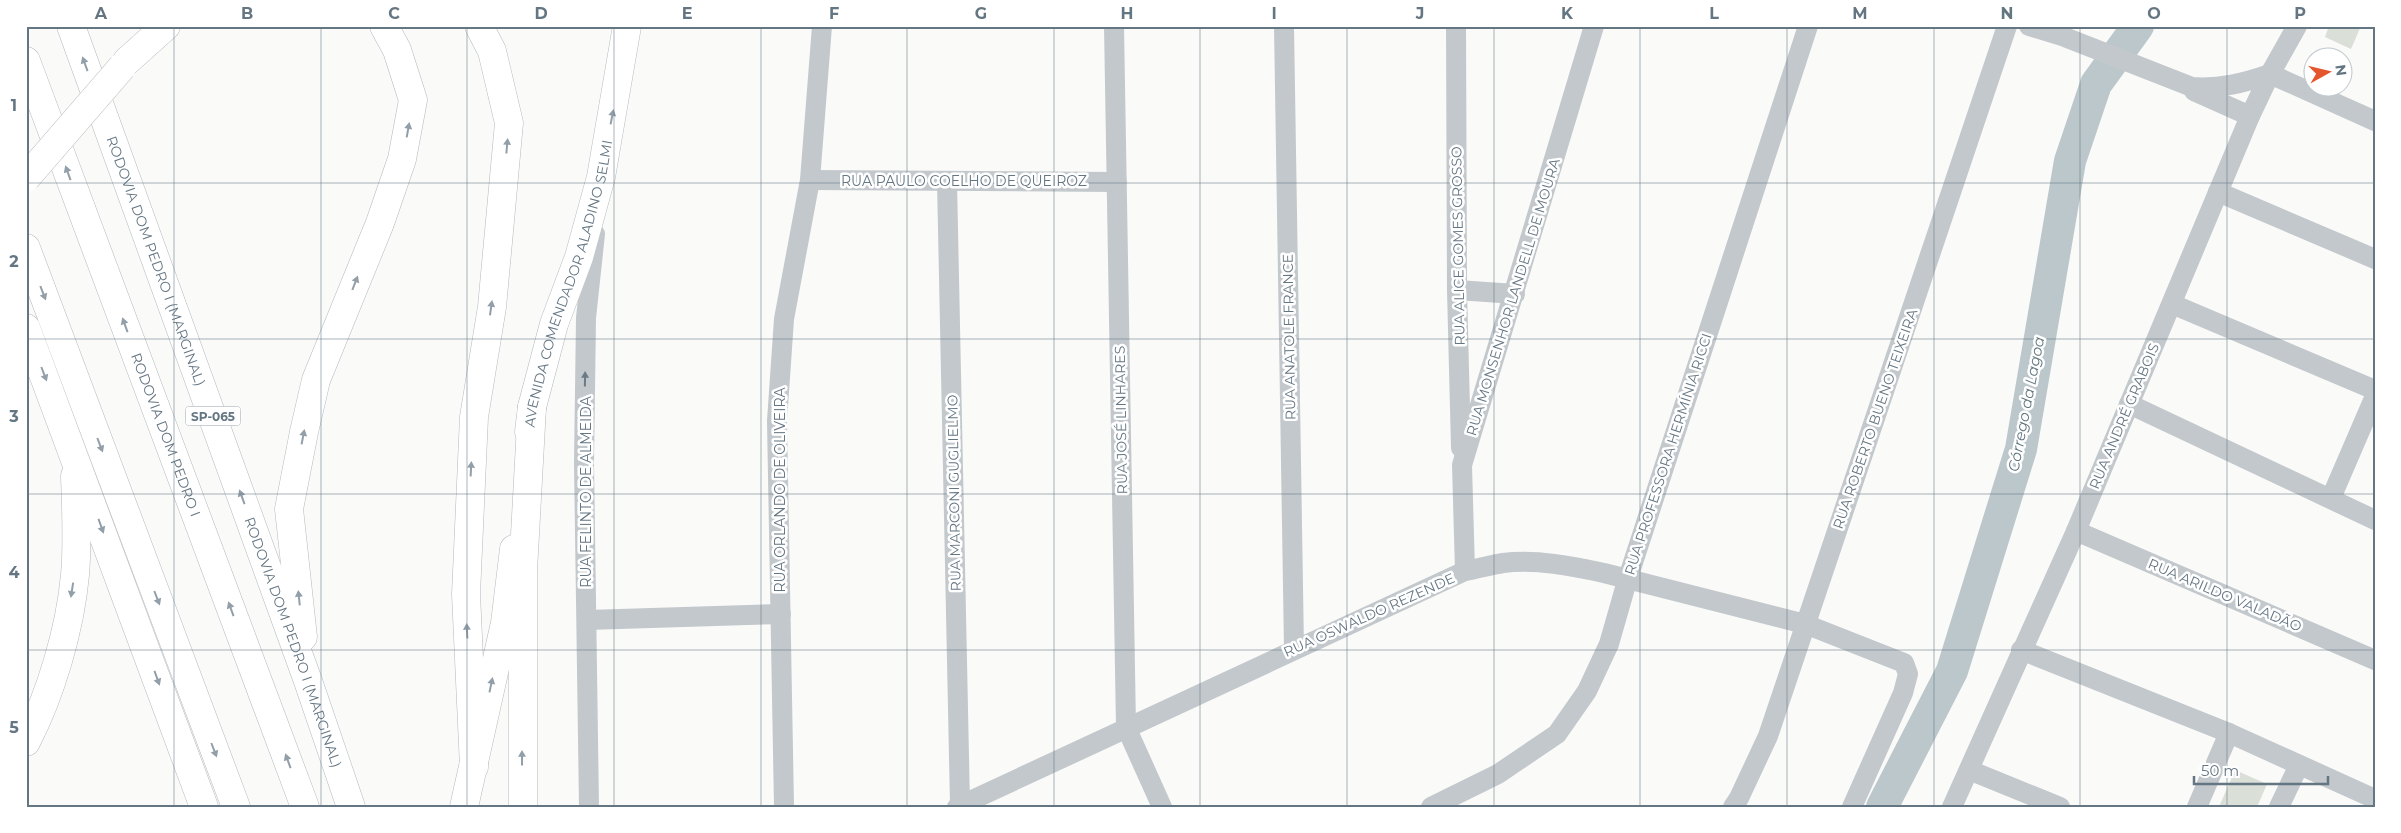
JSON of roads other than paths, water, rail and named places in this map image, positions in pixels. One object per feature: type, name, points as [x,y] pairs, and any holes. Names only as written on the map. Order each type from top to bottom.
[{"type":"main road","name":"RODOVIA DOM PEDRO I (MARGINAL)","points":[[71,26],[308,681],[351,807]]},
{"type":"main road","points":[[26,178],[156,26]]},
{"type":"main road","points":[[124,64],[166,26]]},
{"type":"main road","points":[[308,681],[290,509],[304,432],[316,380],[380,223],[399,168],[414,100],[396,50],[384,26]]},
{"type":"main road","points":[[474,767],[466,594],[474,416],[492,307],[509,123],[492,51],[479,26]]},
{"type":"main road","name":"AVENIDA COMENDADOR ALADINO SELMI","points":[[464,807],[505,623],[532,408],[554,324],[579,257],[601,177],[627,26]]},
{"type":"main road","name":"RODOVIA DOM PEDRO I","points":[[26,61],[305,807]]},
{"type":"main road","points":[[26,248],[236,807]]},
{"type":"main road","points":[[26,328],[75,454],[204,807]]},
{"type":"main road","points":[[523,807],[522,580],[532,408]]},
{"type":"main road","points":[[26,742],[35,726],[53,673],[68,618],[75,575],[75,454]]},
{"type":"street","name":"RUA ORLANDO DE OLIVEIRA","points":[[784,807],[778,402],[784,319],[810,180],[822,26]]},
{"type":"street","name":"RUA JOSÉ LINHARES","points":[[1114,26],[1126,727],[1162,807]]},
{"type":"street","name":"RUA ANATOLE FRANCE","points":[[1284,26],[1294,649]]},
{"type":"street","name":"RUA ALICE GOMES GROSSO","points":[[1456,26],[1457,290],[1462,465]]},
{"type":"street","name":"RUA MONSENHOR LANDELL DE MOURA","points":[[1465,571],[1462,465],[1515,294],[1594,26]]},
{"type":"street","name":"RUA PROFESSORA HERMÍNIA RICCI","points":[[1431,807],[1498,774],[1557,734],[1587,692],[1609,644],[1627,581],[1808,26]]},
{"type":"street","name":"RUA ROBERTO BUENO TEIXEIRA","points":[[1733,807],[1768,736],[2007,26]]},
{"type":"street","points":[[2029,26],[2062,36],[2158,75],[2250,116]]},
{"type":"street","name":"RUA ANDRÉ GRABOIS","points":[[1952,807],[2076,531],[2250,116],[2270,74],[2297,26]]},
{"type":"street","points":[[2158,75],[2192,87],[2208,88],[2228,86],[2270,74],[2375,121]]},
{"type":"street","name":"RUA FELINTO DE ALMEIDA","points":[[589,807],[584,463],[586,318],[601,177]]},
{"type":"street","name":"RUA PAULO COELHO DE QUEIROZ","points":[[810,180],[1117,182]]},
{"type":"street","name":"RUA MARCONI GUGLIELMO","points":[[947,181],[959,806]]},
{"type":"street","points":[[2218,192],[2375,258]]},
{"type":"street","points":[[1457,290],[1515,294]]},
{"type":"street","points":[[2172,304],[2375,390]]},
{"type":"street","points":[[2332,498],[2375,396]]},
{"type":"street","points":[[2129,404],[2332,498],[2375,520]]},
{"type":"street","name":"RUA ARILDO VALADÃO","points":[[2076,531],[2375,660]]},
{"type":"street","name":"RUA OSWALDO REZENDE","points":[[959,806],[1465,571],[1504,563],[1541,563],[1578,567],[1627,581],[1805,624],[1904,663],[1908,674],[1903,692],[1852,807]]},
{"type":"street","points":[[587,620],[781,614]]},
{"type":"street","points":[[2021,650],[2229,733],[2375,799]]},
{"type":"street","points":[[2197,807],[2229,733]]},
{"type":"street","points":[[2279,807],[2299,765]]},
{"type":"street","points":[[1969,770],[2060,807]]},
{"type":"waterway","name":"Córrego da Lagoa","points":[[1882,807],[1952,671],[2021,449],[2070,161],[2096,84],[2138,26]]}]
